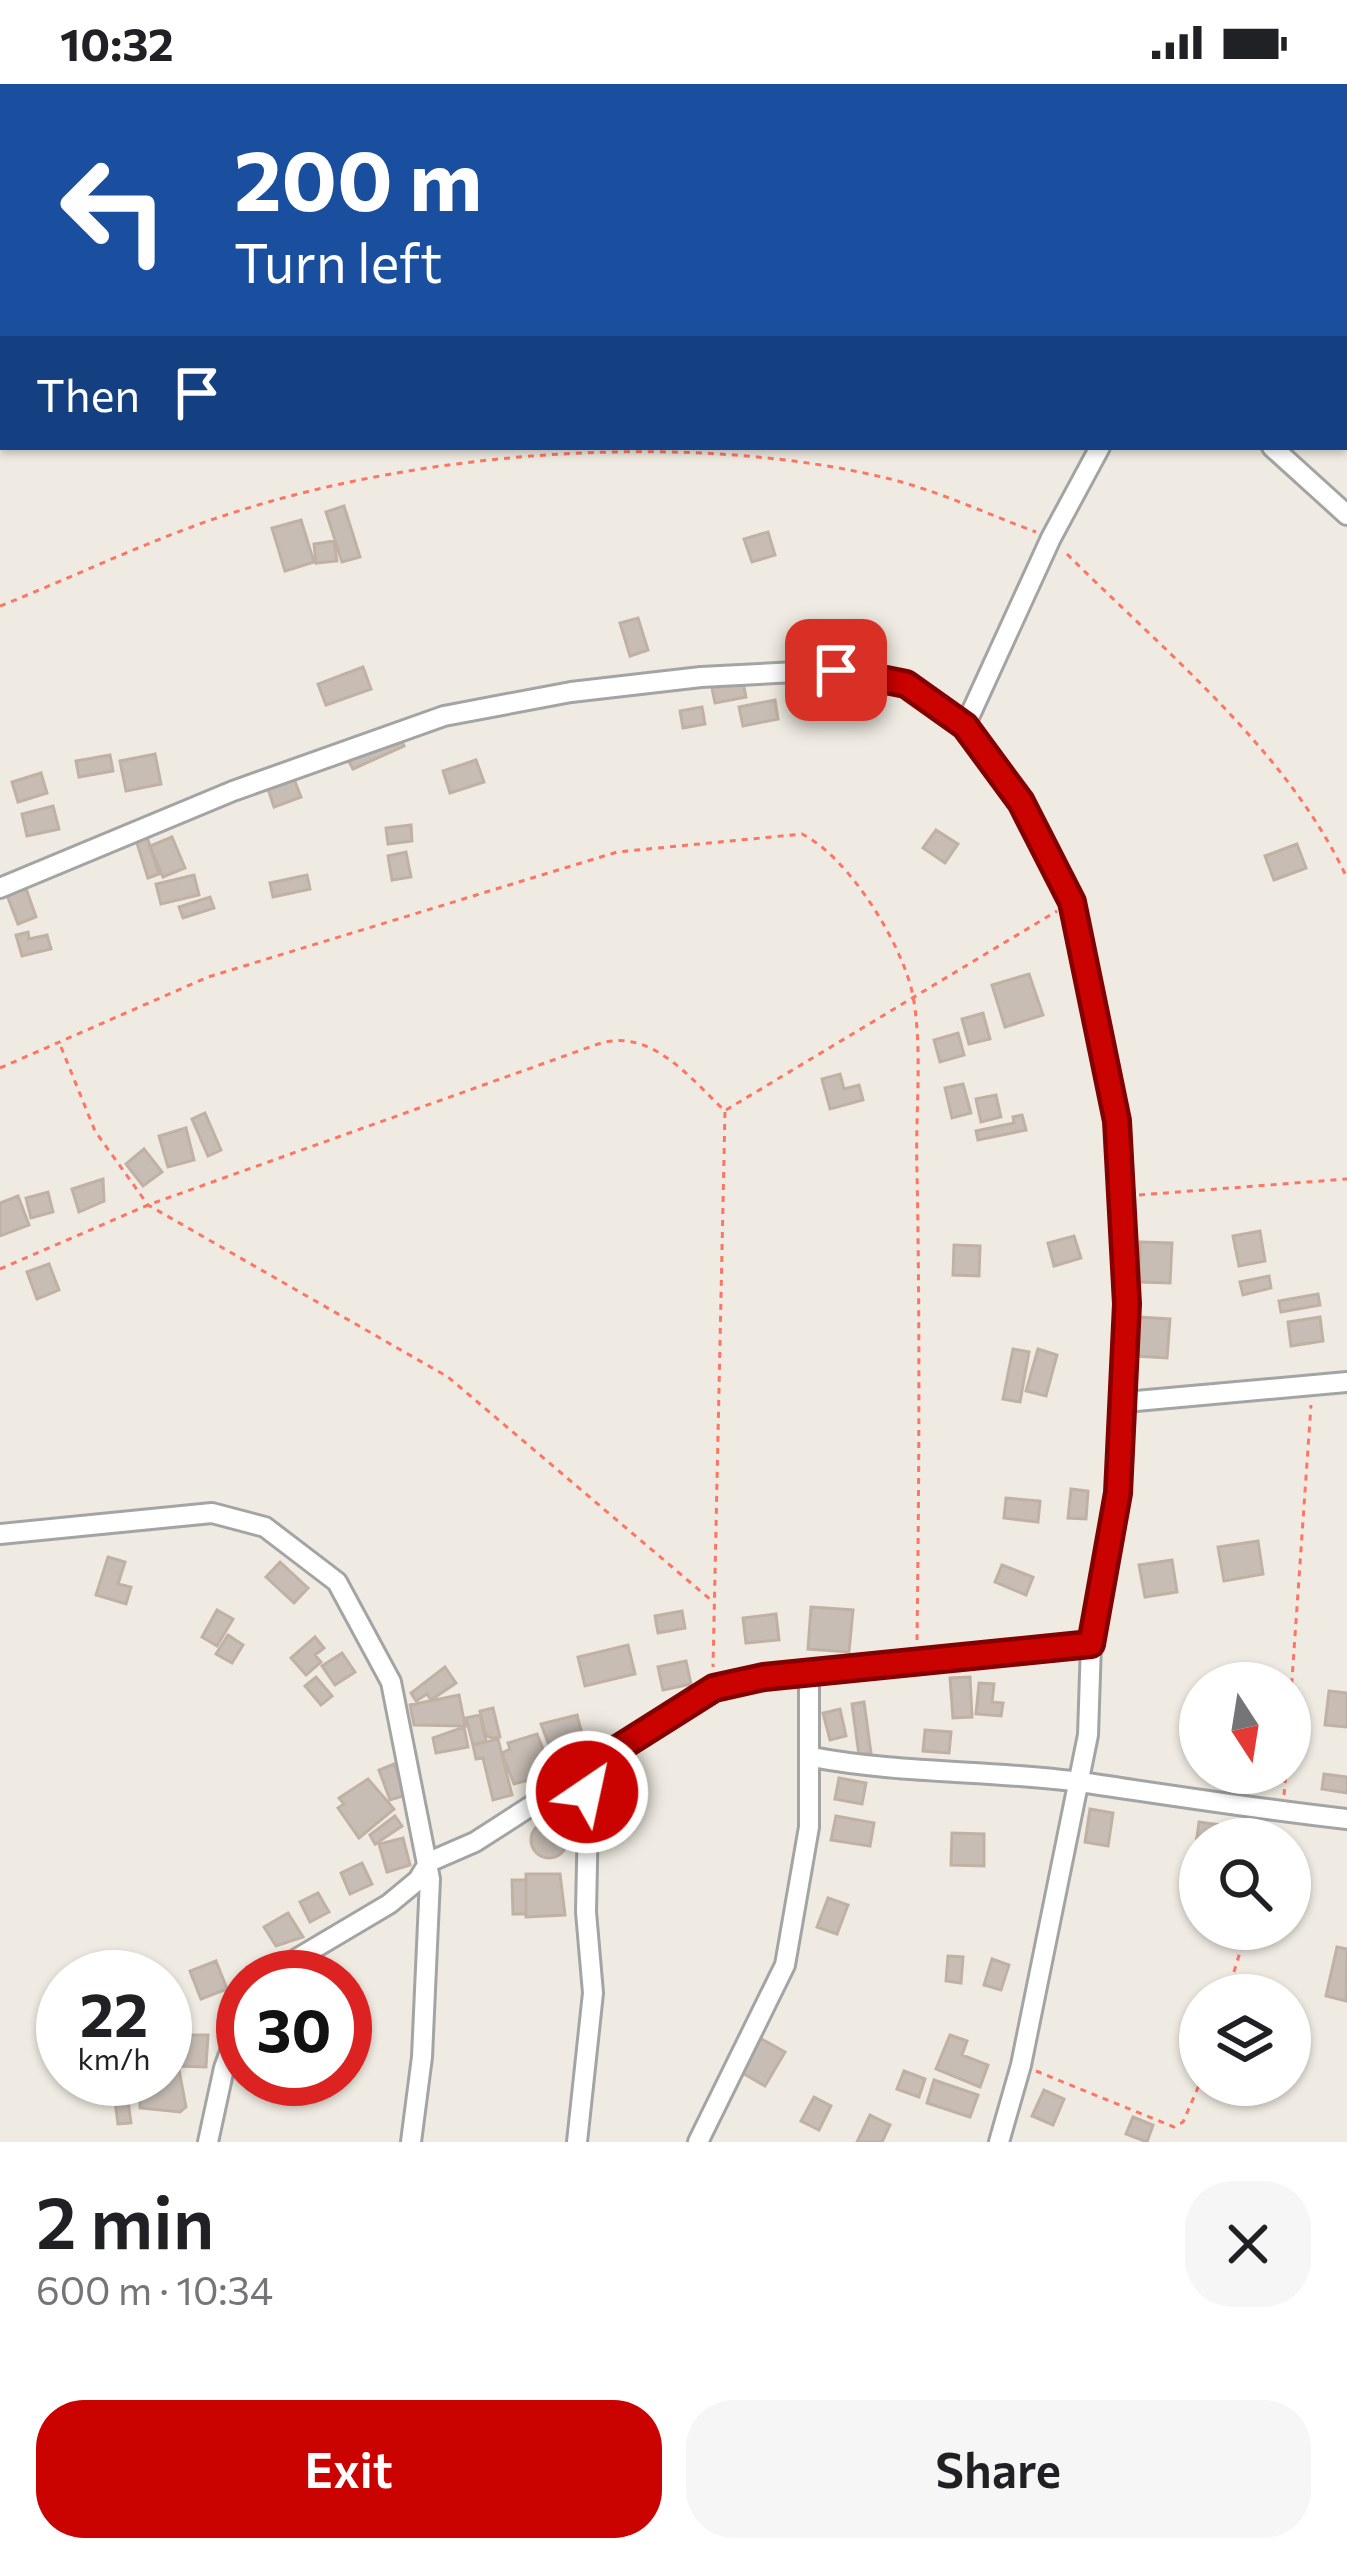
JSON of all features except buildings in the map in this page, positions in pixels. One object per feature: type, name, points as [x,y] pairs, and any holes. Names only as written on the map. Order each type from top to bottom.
[{"type":"street","points":[[965,726],[1051,538],[1098,450]]},
{"type":"street","points":[[1275,450],[1347,515]]},
{"type":"street","points":[[0,889],[233,791],[444,716],[572,692],[701,677],[836,670],[906,684],[965,726],[1021,802],[1072,902],[1117,1121],[1123,1196],[1126,1402],[1118,1493],[1091,1644],[1088,1735],[1021,2065],[999,2142]]},
{"type":"street","points":[[1126,1402],[1347,1382]]},
{"type":"street","points":[[0,1534],[212,1514],[237,1516],[299,1550],[337,1582],[392,1682],[429,1862],[422,2057],[411,2142]]},
{"type":"street","points":[[311,1950],[389,1904],[418,1880],[429,1862],[475,1842],[714,1688],[1091,1644]]},
{"type":"street","points":[[698,2142],[785,1965],[806,1847],[812,1757],[809,1674]]},
{"type":"street","points":[[812,1757],[866,1767],[1079,1782],[1178,1801],[1347,1819]]},
{"type":"street","points":[[577,2142],[592,1993],[586,1912],[589,1767]]},
{"type":"street","points":[[208,2142],[216,2105]]},
{"type":"path","points":[[0,607],[230,514],[405,473],[570,453],[764,457],[899,482],[1051,538],[1281,775],[1326,833],[1347,878]]},
{"type":"path","points":[[0,1068],[208,977],[617,852],[802,834],[825,845],[852,872],[913,994],[920,1338],[916,1666]]},
{"type":"path","points":[[724,1111],[1072,902]]},
{"type":"path","points":[[0,1269],[148,1205],[614,1039],[628,1038],[659,1052],[724,1111],[714,1688]]},
{"type":"path","points":[[60,1044],[95,1131],[148,1205],[448,1377],[712,1601]]},
{"type":"path","points":[[1123,1196],[1347,1179]]},
{"type":"path","points":[[1293,1662],[1312,1385]]},
{"type":"path","points":[[1021,2065],[1174,2127],[1183,2122],[1190,2106]]},
{"type":"route","points":[[587,1792],[589,1767],[714,1688],[764,1677],[916,1666],[1091,1644],[1118,1493],[1126,1402],[1127,1304],[1117,1121],[1072,902],[1021,802],[965,726],[906,684],[836,670]]}]
